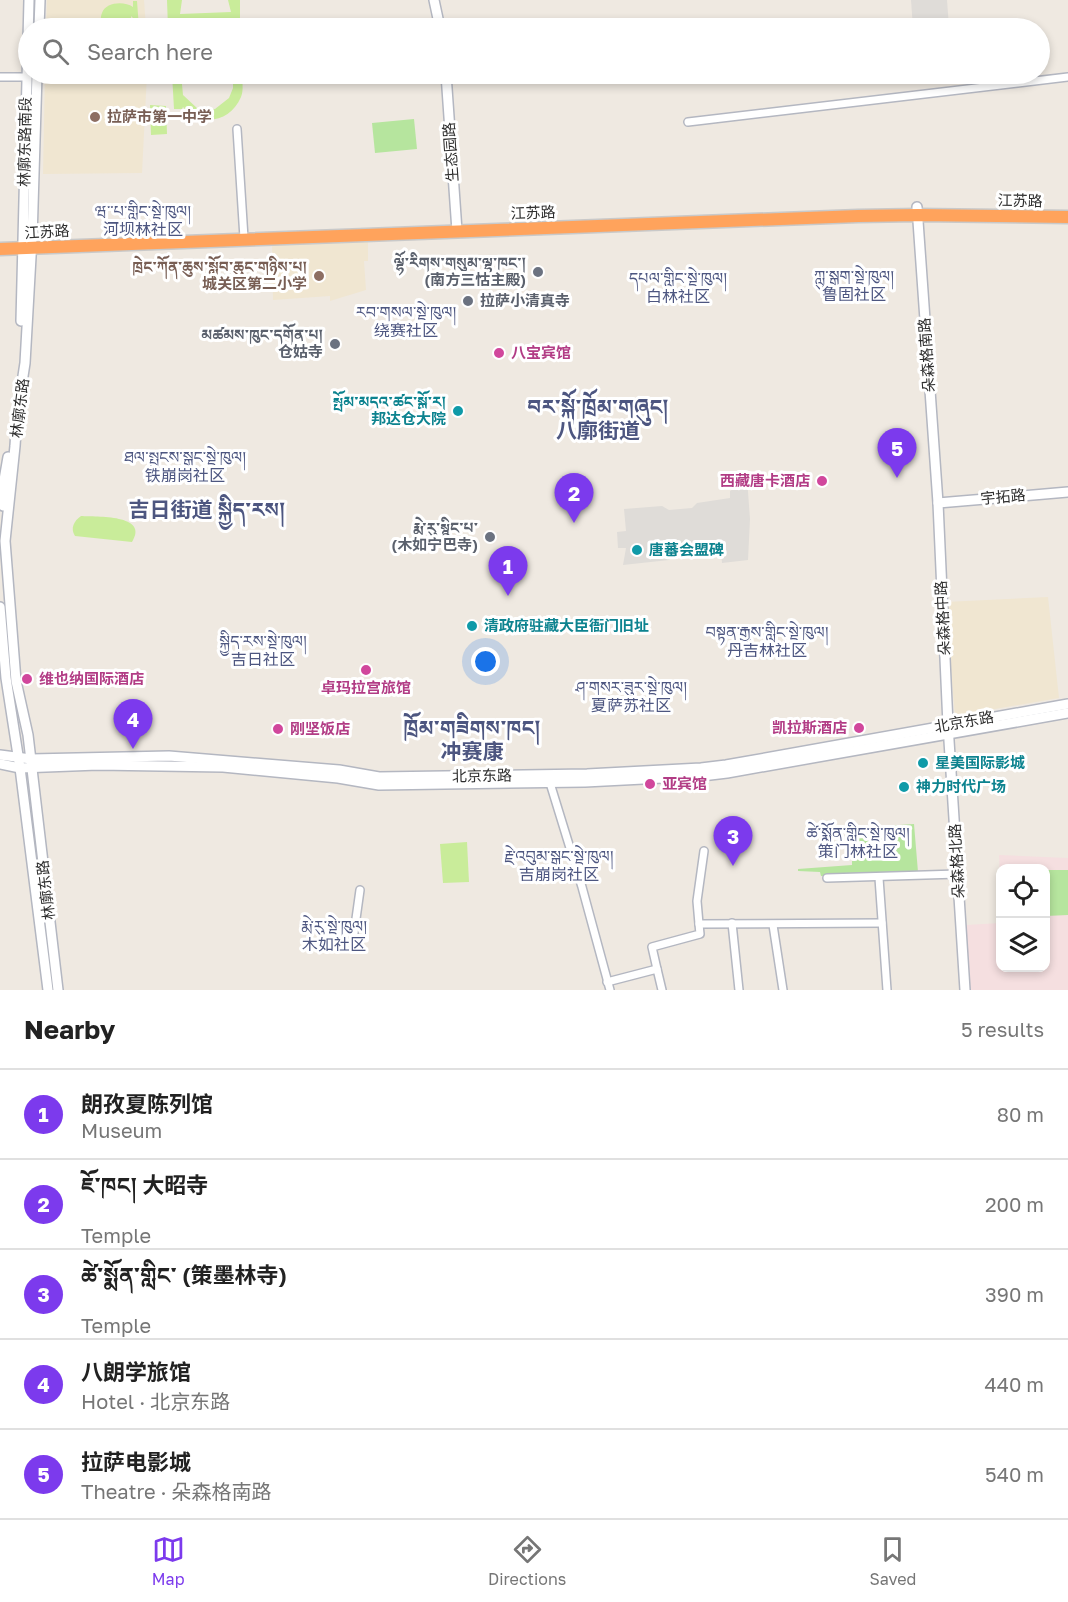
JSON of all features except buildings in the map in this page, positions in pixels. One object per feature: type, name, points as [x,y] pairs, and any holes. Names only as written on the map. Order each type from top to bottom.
[{"type":"highway","name":"江苏路","points":[[0,249],[27,244],[245,234],[917,211],[1068,209]]},
{"type":"highway","name":"江苏路","points":[[917,211],[1068,217]]},
{"type":"highway","name":"江苏路","points":[[0,241],[27,244]]},
{"type":"main road","name":"林廓东路南段","points":[[29,0],[29,18]]},
{"type":"main road","points":[[39,18],[40,0]]},
{"type":"main road","points":[[434,0],[438,18]]},
{"type":"main road","name":"林廓东路南段","points":[[27,84],[27,244]]},
{"type":"main road","name":"林廓东路","points":[[0,553],[4,480],[20,362],[36,84]]},
{"type":"main road","name":"生态园路","points":[[447,84],[456,227]]},
{"type":"main road","name":"朵森格南路","points":[[917,211],[938,503]]},
{"type":"main road","name":"林廓东路","points":[[27,244],[25,363],[17,415],[4,541],[16,681],[28,735],[58,990]]},
{"type":"main road","name":"宇拓路","points":[[938,503],[1068,492]]},
{"type":"main road","name":"朵森格中路","points":[[938,503],[949,729]]},
{"type":"main road","name":"林廓东路","points":[[0,607],[6,678],[19,757],[48,990]]},
{"type":"main road","name":"北京东路","points":[[0,755],[19,757],[31,763],[223,767],[338,778],[379,785],[550,783],[702,776],[1068,704]]},
{"type":"main road","name":"北京东路","points":[[0,764],[20,768],[31,763],[169,756],[339,770],[379,777],[587,774],[718,766],[949,729],[1068,713]]},
{"type":"main road","name":"朵森格北路","points":[[949,729],[965,990]]},
{"type":"street","points":[[0,77],[18,78]]},
{"type":"street","points":[[1050,79],[1068,77]]},
{"type":"street","points":[[688,122],[1009,84]]},
{"type":"street","points":[[237,129],[245,234]]},
{"type":"street","points":[[550,783],[610,990]]},
{"type":"street","points":[[662,990],[652,947],[700,934],[697,902],[704,851]]},
{"type":"street","points":[[827,878],[958,874]]},
{"type":"street","points":[[879,878],[887,990]]},
{"type":"street","points":[[354,933],[360,890]]},
{"type":"street","points":[[699,924],[732,922],[773,925],[882,923]]},
{"type":"street","points":[[732,922],[740,990]]},
{"type":"street","points":[[773,925],[783,990]]},
{"type":"street","points":[[607,982],[657,969]]},
{"type":"shaded area","points":[[47,0],[144,0],[145,18],[46,18]]},
{"type":"shaded area","points":[[911,0],[947,0],[948,18],[912,18]]},
{"type":"shaded area","name":"拉萨市第一中学","points":[[45,84],[146,84],[142,173],[43,174]]},
{"type":"shaded area","name":"ཁྲེང་ཀོན་ཆུས་སློབ་ཆུང་གཉིས་པ། 城关区第二小学","points":[[368,241],[368,261],[364,261],[366,290],[330,301],[330,296],[273,300],[272,244]]},
{"type":"shaded area","points":[[743,478],[747,478],[750,519],[748,560],[722,563],[721,552],[674,555],[669,560],[623,565],[626,548],[618,548],[617,532],[626,531],[624,509],[662,506],[669,510],[692,508],[697,503],[730,498],[730,491],[737,483],[744,483]]},
{"type":"shaded area","points":[[1048,597],[1059,698],[955,716],[945,602]]},
{"type":"shaded area","points":[[999,855],[1068,858],[1068,990],[970,990],[966,925],[996,923],[996,972],[1050,972],[1050,864],[999,864]]},
{"type":"green space","points":[[167,0],[182,0],[180,14],[231,12],[228,0],[240,0],[240,18],[168,18]]},
{"type":"green space","points":[[133,1],[137,1],[138,18],[131,16],[131,18],[101,18],[104,9],[111,5],[120,3],[133,7]]},
{"type":"green space","points":[[173,84],[182,84],[183,95],[198,109],[207,110],[215,109],[229,98],[233,84],[243,84],[242,94],[236,106],[222,117],[198,118],[183,107],[174,109]]},
{"type":"green space","points":[[150,105],[166,106],[167,134],[151,135]]},
{"type":"green space","points":[[414,119],[417,149],[375,153],[372,123]]},
{"type":"green space","points":[[81,516],[119,519],[134,526],[136,533],[132,542],[75,536],[74,525]]},
{"type":"green space","points":[[914,824],[918,872],[875,873],[875,876],[821,876],[820,872],[798,871],[798,869],[852,865],[852,861],[856,860],[854,839],[865,838],[870,833],[870,827]]},
{"type":"green space","points":[[467,842],[469,882],[443,883],[440,844]]},
{"type":"green space","points":[[1050,870],[1068,870],[1068,915],[1050,916]]},
{"type":"place","name":"拉萨市第一中学","points":[[95,117]]},
{"type":"place","name":"ལྷོ་རིགས་གསུམ་ལྷ་ཁང་། (南方三怙主殿)","points":[[538,272]]},
{"type":"place","name":"ཁྲེང་ཀོན་ཆུས་སློབ་ཆུང་གཉིས་པ། 城关区第二小学","points":[[319,276]]},
{"type":"place","name":"拉萨小清真寺","points":[[468,301]]},
{"type":"place","name":"མཚམས་ཁུང་དགོན་པ། 仓姑寺","points":[[335,344]]},
{"type":"place","name":"八宝宾馆","points":[[499,353]]},
{"type":"place","name":"སྤོམ་མདའ་ཚང་སྒོ་ར། 邦达仓大院","points":[[458,411]]},
{"type":"place","name":"拉萨电影城","points":[[897,478]]},
{"type":"place","name":"西藏唐卡酒店","points":[[822,481]]},
{"type":"place","name":"ཇོ་ཁང། 大昭寺","points":[[574,523]]},
{"type":"place","name":"རྨེ་རུ་སྙིང་པ་ (木如宁巴寺)","points":[[490,537]]},
{"type":"place","name":"唐蕃会盟碑","points":[[637,550]]},
{"type":"place","name":"朗孜夏陈列馆","points":[[508,596]]},
{"type":"place","name":"清政府驻藏大臣衙门旧址","points":[[472,626]]},
{"type":"place","name":"卓玛拉宫旅馆","points":[[366,670]]},
{"type":"place","name":"维也纳国际酒店","points":[[27,679]]},
{"type":"place","name":"凯拉斯酒店","points":[[859,728]]},
{"type":"place","name":"刚坚饭店","points":[[278,729]]},
{"type":"place","name":"八朗学旅馆","points":[[133,749]]},
{"type":"place","name":"星美国际影城","points":[[923,763]]},
{"type":"place","name":"亚宾馆","points":[[650,784]]},
{"type":"place","name":"神力时代广场","points":[[904,787]]},
{"type":"place","name":"ཚེ་སྨོན་གླིང་ (策墨林寺)","points":[[733,866]]},
{"type":"district","name":"ཝ་་པ་གླིང་སྡེ་ཁུལ། 河坝林社区","points":[[143,220]]},
{"type":"district","name":"ཀླུ་སྒུག་སྡེ་ཁུལ། 鲁固社区","points":[[854,285]]},
{"type":"district","name":"དཔལ་གླིང་སྡེ་ཁུལ། 白林社区","points":[[678,287]]},
{"type":"district","name":"རབ་གསལ་སྡེ་ཁུལ། 绕赛社区","points":[[406,321]]},
{"type":"district","name":"བར་སྐོ་ཁྲོམ་གཞུང། 八廓街道","points":[[598,419]]},
{"type":"district","name":"ཐལ་སྤུངས་སྒང་སྡེ་ཁུལ། 铁崩岗社区","points":[[185,466]]},
{"type":"district","name":"吉日街道 སྐྱིད་རས།","points":[[207,510]]},
{"type":"district","name":"བསྟན་རྒྱས་གླིང་སྡེ་ཁུལ། 丹吉林社区","points":[[767,641]]},
{"type":"district","name":"སྐྱིད་རས་སྡེ་ཁུལ། 吉日社区","points":[[263,650]]},
{"type":"district","name":"ཤ་གསར་ཟུར་སྡེ་ཁུལ། 夏萨苏社区","points":[[631,696]]},
{"type":"district","name":"ཁྲོམ་གཟིགས་ཁང། 冲赛康","points":[[472,740]]},
{"type":"district","name":"ཚེ་སྨོན་གླིང་སྡེ་ཁུལ། 策门林社区","points":[[858,842]]},
{"type":"district","name":"རྗེ་འབུམ་སྒང་སྡེ་ཁུལ། 吉崩岗社区","points":[[559,865]]},
{"type":"district","name":"རྨེ་རུ་སྡེ་ཁུལ། 木如社区","points":[[334,935]]}]
